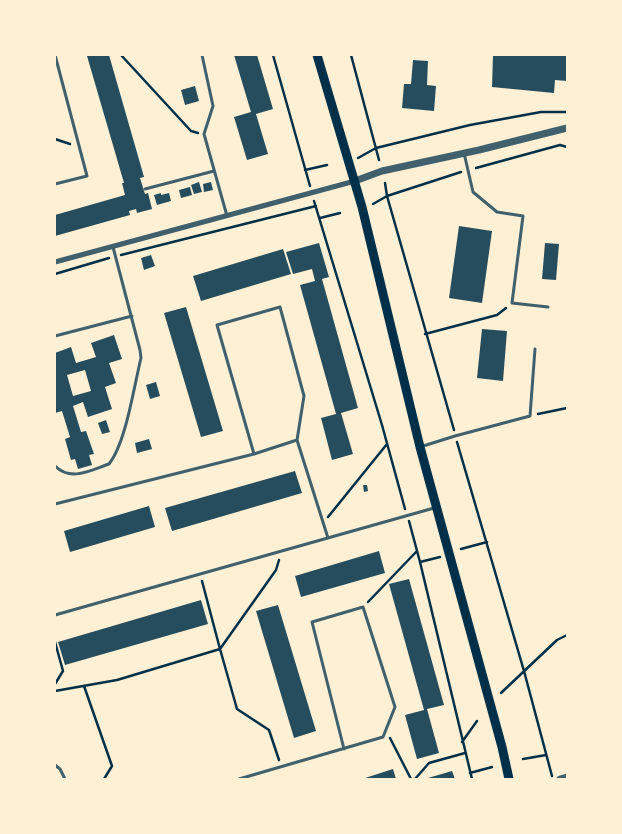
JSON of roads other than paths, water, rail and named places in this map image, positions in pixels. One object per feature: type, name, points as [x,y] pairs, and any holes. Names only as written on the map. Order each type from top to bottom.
[{"type":"main road","points":[[317,55],[355,181],[420,447],[502,747],[509,779]]},
{"type":"street","points":[[55,262],[355,181],[382,171],[479,150],[567,128]]},
{"type":"street","points":[[560,779],[567,778]]},
{"type":"lane","points":[[55,55],[87,176],[55,184]]},
{"type":"lane","points":[[202,55],[213,106],[204,134],[228,216]]},
{"type":"lane","points":[[464,152],[473,192],[497,212],[522,216],[512,303],[548,307]]},
{"type":"lane","points":[[145,189],[214,171]]},
{"type":"lane","points":[[55,466],[59,470],[72,475],[110,464],[114,459],[124,429],[141,358],[140,344],[113,247]]},
{"type":"lane","points":[[254,454],[217,325],[280,307],[304,396],[298,440],[328,538]]},
{"type":"lane","points":[[55,336],[132,316]]},
{"type":"lane","points":[[420,447],[530,416],[535,349]]},
{"type":"lane","points":[[55,504],[254,454],[298,440]]},
{"type":"lane","points":[[55,615],[436,507]]},
{"type":"lane","points":[[239,779],[344,749],[383,737],[395,707],[363,607],[312,622],[344,749]]},
{"type":"lane","points":[[55,764],[65,779]]}]
